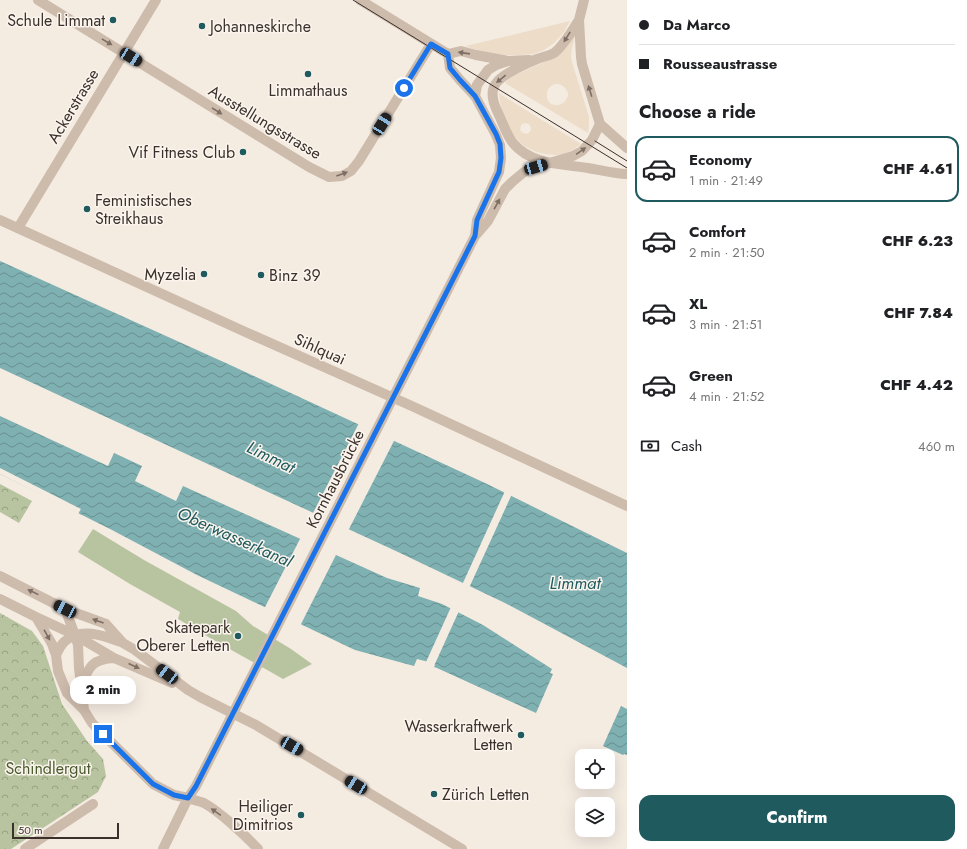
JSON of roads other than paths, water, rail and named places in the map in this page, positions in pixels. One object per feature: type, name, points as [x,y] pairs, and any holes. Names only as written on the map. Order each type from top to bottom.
[{"type":"street","name":"Ausstellungsstrasse","points":[[38,0],[309,167],[329,177],[342,176],[351,171],[359,161],[431,44]]},
{"type":"street","name":"Ackerstrasse","points":[[18,228],[156,0]]},
{"type":"street","points":[[360,0],[448,54],[461,51],[508,61],[535,60]]},
{"type":"street","points":[[584,0],[580,20],[582,64],[600,124],[627,148]]},
{"type":"street","points":[[580,20],[563,44],[554,53],[510,72],[497,82],[494,86],[492,96],[494,104],[512,142],[528,155],[550,163],[589,168],[611,173],[627,174]]},
{"type":"street","points":[[448,54],[450,68],[475,96],[500,144],[501,158],[499,172],[477,220],[475,236]]},
{"type":"street","points":[[475,96],[477,85],[488,70],[508,61]]},
{"type":"street","points":[[475,236],[488,221],[505,189],[512,182],[524,172],[573,156],[582,151],[592,140],[600,124]]},
{"type":"street","name":"Sihlquai","points":[[0,220],[409,405],[627,506]]},
{"type":"street","name":"Kornhausbrücke","points":[[163,849],[475,236]]},
{"type":"street","points":[[0,576],[65,609],[106,624],[123,643]]},
{"type":"street","points":[[0,599],[75,635],[114,658],[188,690],[256,725],[462,849]]},
{"type":"street","points":[[65,609],[78,645],[84,710]]},
{"type":"street","points":[[36,617],[52,644],[56,655],[58,671],[67,693],[84,710],[92,723],[153,784],[174,795],[204,803],[220,815],[258,849]]},
{"type":"street","points":[[56,655],[63,642],[75,635],[83,633],[101,635],[123,643],[136,650],[188,690]]},
{"type":"street","points":[[82,686],[87,671],[92,665],[104,658],[114,658]]},
{"type":"street","points":[[25,849],[93,804]]},
{"type":"water","name":"Limmat","points":[[0,261],[228,364],[485,483],[627,553],[627,668],[505,603],[0,368]]},
{"type":"water","name":"Oberwasserkanal","points":[[0,416],[108,466],[114,453],[142,466],[135,481],[176,501],[183,486],[387,578],[420,588],[418,596],[442,604],[483,625],[552,669],[550,673],[553,674],[536,713],[434,667],[435,665],[425,661],[417,659],[414,666],[355,650],[197,575],[112,530],[0,474]]},
{"type":"water","points":[[621,706],[627,709],[627,755],[615,751],[615,749],[610,749],[603,746]]},
{"type":"tram line","points":[[353,0],[627,168]]},
{"type":"tram line","points":[[595,141],[627,161]]},
{"type":"place","name":"Schule Limmat","points":[[113,20]]},
{"type":"place","name":"Johanneskirche","points":[[202,26]]},
{"type":"place","name":"Limmathaus","points":[[308,74]]},
{"type":"place","name":"Vif Fitness Club","points":[[243,152]]},
{"type":"place","name":"Feministisches Streikhaus","points":[[87,209]]},
{"type":"place","name":"Myzelia","points":[[204,274]]},
{"type":"place","name":"Binz 39","points":[[261,275]]},
{"type":"place","name":"Skatepark Oberer Letten","points":[[238,636]]},
{"type":"place","name":"Wasserkraftwerk Letten","points":[[521,735]]},
{"type":"place","name":"Zürich Letten","points":[[434,794]]},
{"type":"place","name":"Heiliger Dimitrios","points":[[301,815]]},
{"type":"park label","name":"Schindlergut","points":[[48,768]]}]
